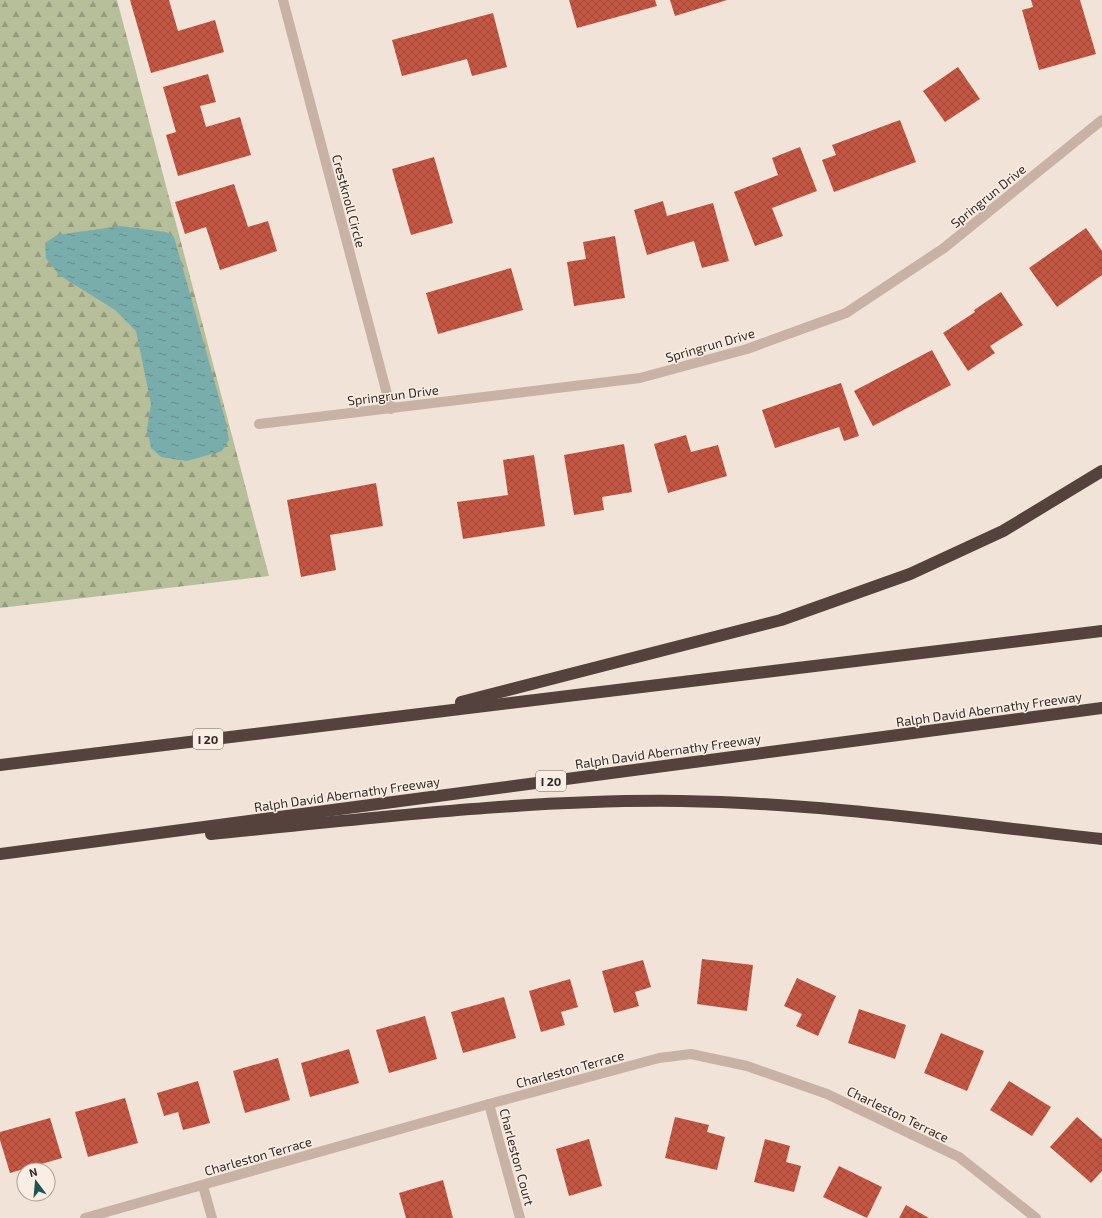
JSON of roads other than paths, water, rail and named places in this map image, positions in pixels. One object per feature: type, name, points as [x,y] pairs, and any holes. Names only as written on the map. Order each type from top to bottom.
[{"type":"highway","points":[[415,714],[781,620],[910,574],[1003,531],[1102,471]]},
{"type":"highway","name":"I 20","points":[[0,765],[1102,631]]},
{"type":"highway","name":"Ralph David Abernathy Freeway","points":[[0,855],[1102,708]]},
{"type":"highway","points":[[0,855],[523,805],[681,801],[837,810],[1102,839]]},
{"type":"highway","points":[[1060,835],[1102,845]]},
{"type":"street","name":"Crestknoll Circle","points":[[283,0],[391,409]]},
{"type":"street","name":"Springrun Drive","points":[[259,424],[640,378],[747,349],[846,313],[944,248],[1102,120]]},
{"type":"street","name":"Charleston Terrace","points":[[84,1218],[203,1186],[489,1104],[659,1058],[691,1054],[747,1066],[827,1094],[959,1158],[1036,1218]]},
{"type":"street","name":"Charleston Court","points":[[489,1104],[520,1218]]},
{"type":"street","points":[[203,1186],[212,1218]]},
{"type":"water","points":[[120,226],[166,232],[174,237],[225,419],[229,440],[222,451],[187,461],[161,457],[151,448],[147,429],[151,404],[136,331],[115,310],[59,275],[46,258],[45,243],[57,235]]}]
